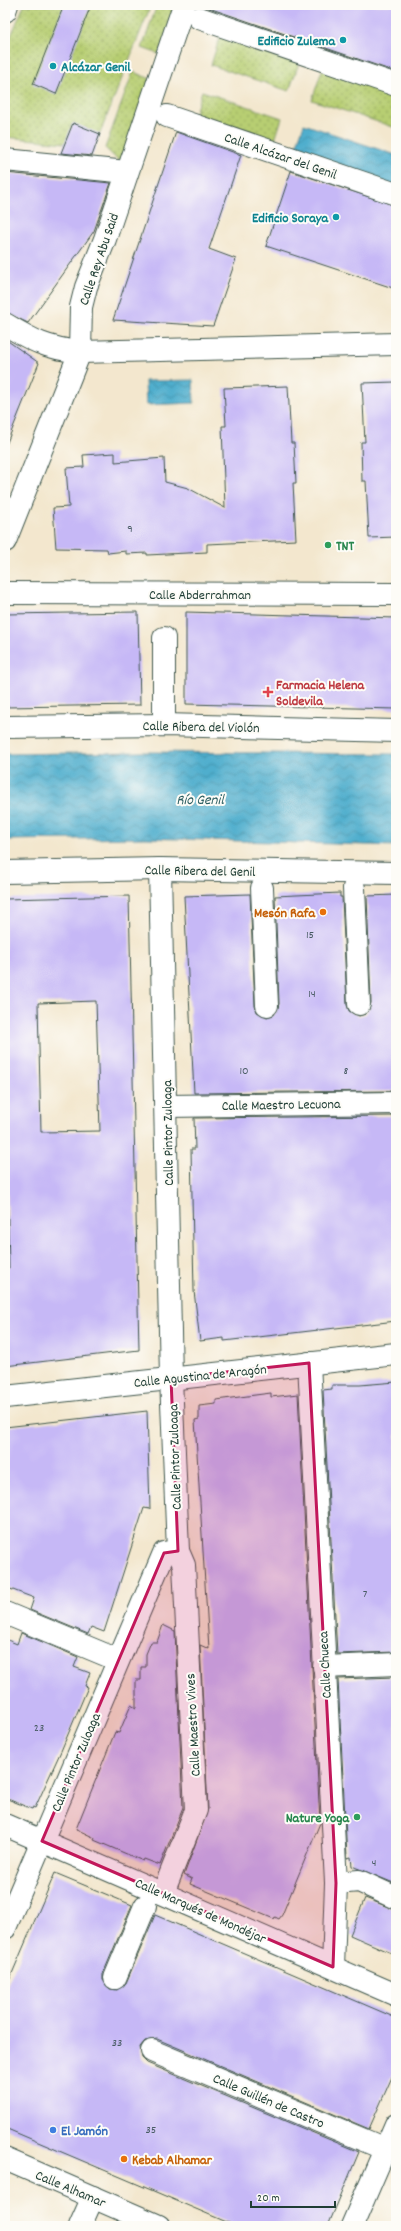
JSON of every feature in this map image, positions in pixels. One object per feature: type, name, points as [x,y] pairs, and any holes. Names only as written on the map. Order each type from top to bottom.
[{"type":"street","points":[[5,11],[7,5]]},
{"type":"street","points":[[192,11],[396,85]]},
{"type":"street","name":"Calle Rey Abu Said","points":[[80,352],[81,307],[86,287],[105,239],[128,172],[192,11]]},
{"type":"street","name":"Calle Alcázar del Genil","points":[[167,116],[396,194]]},
{"type":"street","points":[[5,160],[128,172]]},
{"type":"street","points":[[5,324],[34,342],[54,349],[80,352],[396,344]]},
{"type":"street","points":[[5,541],[80,352]]},
{"type":"street","name":"Calle Abderrahman","points":[[5,593],[396,594]]},
{"type":"street","points":[[164,638],[164,721]]},
{"type":"street","name":"Calle Ribera del Violón","points":[[5,727],[165,724],[396,731]]},
{"type":"street","name":"Calle Ribera del Genil","points":[[5,872],[160,869],[396,873]]},
{"type":"street","name":"Calle Pintor Zuloaga","points":[[5,1928],[164,1553],[178,1551],[171,1378],[160,869]]},
{"type":"street","name":"Calle Ribera del Genil","points":[[262,888],[267,1005]]},
{"type":"street","points":[[354,888],[359,1004]]},
{"type":"street","name":"Calle Maestro Lecuona","points":[[166,1106],[396,1103]]},
{"type":"street","name":"Calle Agustina de Aragón","points":[[5,1397],[396,1354]]},
{"type":"street","name":"Calle Chueca","points":[[309,1363],[336,1883],[333,1968]]},
{"type":"street","name":"Calle Maestro Vives","points":[[163,1893],[196,1810],[184,1565],[178,1551]]},
{"type":"street","points":[[5,1613],[118,1660]]},
{"type":"street","points":[[324,1666],[396,1664]]},
{"type":"street","name":"Calle Marqués de Mondéjar","points":[[5,1825],[396,1995]]},
{"type":"street","points":[[336,1883],[359,1881],[396,1898]]},
{"type":"street","points":[[115,1978],[145,1906]]},
{"type":"street","name":"Calle Guillén de Castro","points":[[152,2051],[385,2149]]},
{"type":"street","points":[[352,2226],[396,2124]]},
{"type":"street","name":"Calle Alhamar","points":[[5,2159],[159,2226]]},
{"type":"street","points":[[80,2226],[93,2197]]},
{"type":"highlighted area","points":[[309,1363],[336,1883],[333,1967],[42,1841],[164,1553],[178,1551],[171,1378]]},
{"type":"green space","points":[[24,5],[151,5],[95,146],[5,137],[5,50]]},
{"type":"green space","points":[[157,5],[177,5],[159,54],[142,48]]},
{"type":"green space","points":[[220,36],[299,63],[289,91],[211,65]]},
{"type":"green space","points":[[322,70],[396,95],[396,128],[312,100]]},
{"type":"green space","points":[[133,72],[151,79],[121,163],[105,148]]},
{"type":"green space","points":[[202,91],[282,118],[273,146],[193,119]]},
{"type":"water","points":[[304,124],[396,155],[396,187],[294,153]]},
{"type":"water","points":[[193,380],[194,403],[146,405],[145,381]]},
{"type":"water","name":"Río Genil","points":[[144,752],[396,754],[396,846],[145,838],[5,840],[5,754]]},
{"type":"building","name":"Alcázar Genil","points":[[64,5],[91,5],[56,94],[33,84]]},
{"type":"building","name":"Edificio Zulema","points":[[196,5],[396,5],[396,72],[203,6]]},
{"type":"building","points":[[73,123],[100,134],[92,156],[61,153]]},
{"type":"building","points":[[176,132],[241,155],[209,249],[236,259],[213,326],[113,320]]},
{"type":"building","name":"Edificio Soraya","points":[[291,171],[396,206],[396,289],[266,246]]},
{"type":"building","points":[[5,173],[111,183],[94,231],[28,323],[5,312]]},
{"type":"building","points":[[5,339],[39,363],[6,445],[5,445]]},
{"type":"building","points":[[396,382],[396,537],[369,538],[366,481],[362,481],[361,442],[365,442],[362,383]]},
{"type":"building","points":[[288,386],[291,443],[294,443],[296,483],[293,483],[296,540],[207,544],[207,552],[147,555],[147,553],[126,554],[126,551],[108,553],[107,549],[56,548],[53,508],[69,507],[66,468],[84,467],[83,455],[115,453],[115,462],[164,458],[165,482],[188,488],[225,508],[222,426],[226,426],[224,388]]},
{"type":"building","points":[[138,612],[140,705],[5,707],[5,614]]},
{"type":"building","points":[[186,612],[396,618],[396,709],[186,704]]},
{"type":"building","points":[[340,893],[340,897],[342,897],[347,1005],[349,1011],[359,1016],[366,1014],[371,1003],[367,896],[396,895],[396,1091],[194,1093],[184,896],[250,894],[255,1006],[257,1012],[267,1017],[274,1015],[279,1004],[275,896]]},
{"type":"building","points":[[129,896],[139,1350],[5,1366],[5,1268],[9,1268],[5,1090],[5,899]],"holes":[[[96,1001],[100,1131],[41,1132],[38,1003]]]},
{"type":"building","points":[[396,1116],[396,1321],[224,1341],[224,1338],[200,1341],[194,1291],[191,1149],[195,1149],[194,1118]]},
{"type":"building","points":[[396,1382],[396,1652],[337,1654],[323,1390],[332,1389],[332,1385],[360,1385]]},
{"type":"building","points":[[271,1393],[271,1397],[298,1394],[320,1823],[279,1919],[275,1917],[274,1919],[190,1884],[192,1879],[184,1875],[208,1809],[200,1645],[209,1649],[195,1420],[199,1419],[199,1406],[216,1404],[216,1400]]},
{"type":"building","points":[[147,1411],[150,1509],[144,1508],[104,1632],[91,1627],[88,1634],[30,1610],[34,1598],[5,1587],[5,1427]]},
{"type":"building","points":[[163,1625],[175,1631],[183,1808],[160,1865],[144,1859],[143,1861],[94,1840],[95,1838],[76,1829],[115,1732],[119,1733],[131,1705],[136,1708],[136,1680],[141,1680],[141,1667],[146,1667],[146,1654],[151,1642],[157,1642]]},
{"type":"building","points":[[21,1633],[78,1657],[74,1667],[90,1673],[85,1686],[88,1687],[61,1751],[35,1808],[33,1807],[32,1809],[5,1798],[5,1639],[17,1644]]},
{"type":"building","points":[[396,1677],[396,1884],[352,1866],[351,1857],[347,1858],[338,1679]]},
{"type":"building","points":[[55,1873],[132,1905],[103,1974],[103,1980],[110,1989],[117,1990],[126,1983],[155,1915],[396,2018],[396,2068],[369,2129],[157,2039],[145,2041],[140,2047],[142,2058],[147,2063],[359,2152],[328,2226],[236,2226],[5,2128],[5,1990]]},
{"type":"building","points":[[365,1898],[396,1910],[396,1955],[350,1935]]},
{"type":"place","name":"Edificio Zulema","points":[[343,40]]},
{"type":"place","name":"Alcázar Genil","points":[[53,66]]},
{"type":"place","name":"Edificio Soraya","points":[[336,217]]},
{"type":"place","name":"TNT","points":[[328,545]]},
{"type":"place","name":"Farmacia Helena Soldevila","points":[[268,692]]},
{"type":"place","name":"Mesón Rafa","points":[[323,912]]},
{"type":"place","name":"Nature Yoga","points":[[357,1817]]},
{"type":"place","name":"El Jamón","points":[[53,2130]]},
{"type":"place","name":"Kebab Alhamar","points":[[124,2159]]}]
